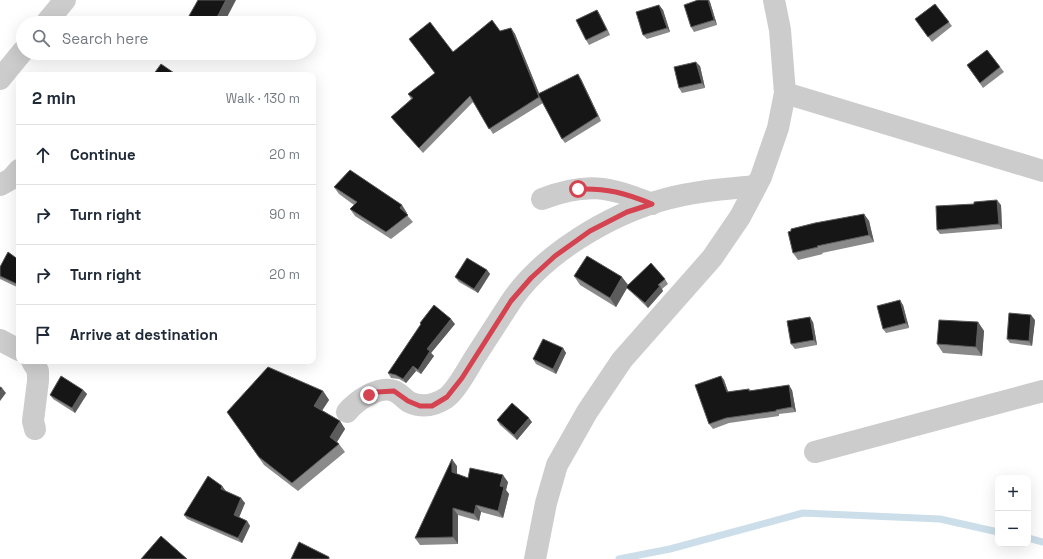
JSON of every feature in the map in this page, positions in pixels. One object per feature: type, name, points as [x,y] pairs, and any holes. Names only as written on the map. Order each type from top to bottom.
[{"type":"street","points":[[52,16],[65,0]]},
{"type":"street","points":[[535,559],[546,503],[557,465],[587,412],[622,360],[712,258],[740,217],[761,177],[778,128],[785,93],[780,30],[774,0]]},
{"type":"street","points":[[0,78],[16,59]]},
{"type":"street","points":[[785,93],[1043,171]]},
{"type":"street","points":[[0,185],[11,179],[16,173]]},
{"type":"street","points":[[346,412],[361,399],[377,392],[394,391],[408,401],[420,406],[432,406],[447,397],[462,378],[511,301],[531,278],[555,256],[590,231],[627,212],[666,199],[704,191],[756,186]]},
{"type":"street","points":[[542,199],[561,192],[599,188],[614,190],[652,204]]},
{"type":"street","points":[[0,340],[16,348]]},
{"type":"street","points":[[34,364],[38,372],[34,421],[35,429]]},
{"type":"street","points":[[815,452],[1043,391]]},
{"type":"building","points":[[198,0],[226,0],[218,16],[189,16]]},
{"type":"building","points":[[698,0],[708,0],[714,20],[691,27],[684,5]]},
{"type":"building","points":[[935,4],[949,22],[928,37],[915,19]]},
{"type":"building","points":[[659,5],[667,28],[643,35],[636,12]]},
{"type":"building","points":[[597,10],[607,30],[586,40],[576,20]]},
{"type":"building","points":[[492,20],[500,31],[511,28],[539,97],[489,129],[470,96],[419,148],[391,117],[413,98],[408,94],[435,73],[409,39],[430,22],[453,52]]},
{"type":"building","points":[[987,50],[1000,67],[980,83],[967,65]]},
{"type":"building","points":[[696,62],[702,83],[679,88],[674,67]]},
{"type":"building","points":[[161,64],[173,72],[155,72]]},
{"type":"building","points":[[578,74],[598,116],[562,139],[538,94]]},
{"type":"building","points":[[350,170],[402,205],[400,208],[408,215],[386,232],[350,209],[357,202],[334,187]]},
{"type":"building","points":[[997,200],[999,224],[937,230],[936,206],[974,204],[974,202]]},
{"type":"building","points":[[864,214],[869,235],[817,246],[818,247],[793,253],[788,232],[791,231],[791,229]]},
{"type":"building","points":[[8,252],[16,258],[16,284],[0,276],[0,267]]},
{"type":"building","points":[[587,256],[622,277],[610,298],[574,276]]},
{"type":"building","points":[[467,258],[487,270],[474,289],[455,277]]},
{"type":"building","points":[[651,263],[665,279],[658,285],[660,286],[645,303],[626,287]]},
{"type":"building","points":[[900,300],[906,323],[883,329],[877,306]]},
{"type":"building","points":[[434,305],[451,319],[427,349],[430,351],[418,370],[413,366],[403,379],[388,373],[421,324],[420,323]]},
{"type":"building","points":[[1009,313],[1031,315],[1029,341],[1007,339]]},
{"type":"building","points":[[810,317],[814,340],[791,344],[787,321]]},
{"type":"building","points":[[939,320],[978,322],[976,347],[937,344]]},
{"type":"building","points":[[543,339],[563,348],[553,369],[533,359]]},
{"type":"building","points":[[268,367],[323,391],[314,406],[340,421],[330,437],[339,444],[292,483],[259,457],[227,412]]},
{"type":"building","points":[[61,376],[83,390],[72,408],[50,395]]},
{"type":"building","points":[[721,376],[727,392],[749,389],[749,391],[789,385],[792,407],[776,411],[726,418],[709,424],[695,385]]},
{"type":"building","points":[[512,403],[529,418],[514,435],[497,420]]},
{"type":"building","points":[[452,459],[452,472],[468,478],[470,468],[503,475],[500,486],[504,487],[498,511],[476,505],[474,514],[453,508],[453,537],[415,538]]},
{"type":"building","points":[[208,476],[222,486],[221,489],[241,498],[234,515],[247,521],[238,538],[184,515]]},
{"type":"building","points":[[161,536],[187,559],[141,559]]},
{"type":"building","points":[[299,542],[329,557],[329,559],[291,559]]},
{"type":"waterway","points":[[619,559],[670,549],[803,513],[940,519],[995,531]]},
{"type":"waterway","points":[[1031,539],[1043,542]]},
{"type":"route","points":[[369,395],[387,390],[394,391],[408,401],[420,406],[432,406],[447,397],[462,378],[511,301],[531,278],[555,256],[590,231],[627,212],[652,204],[614,190],[599,188],[578,189]]}]
